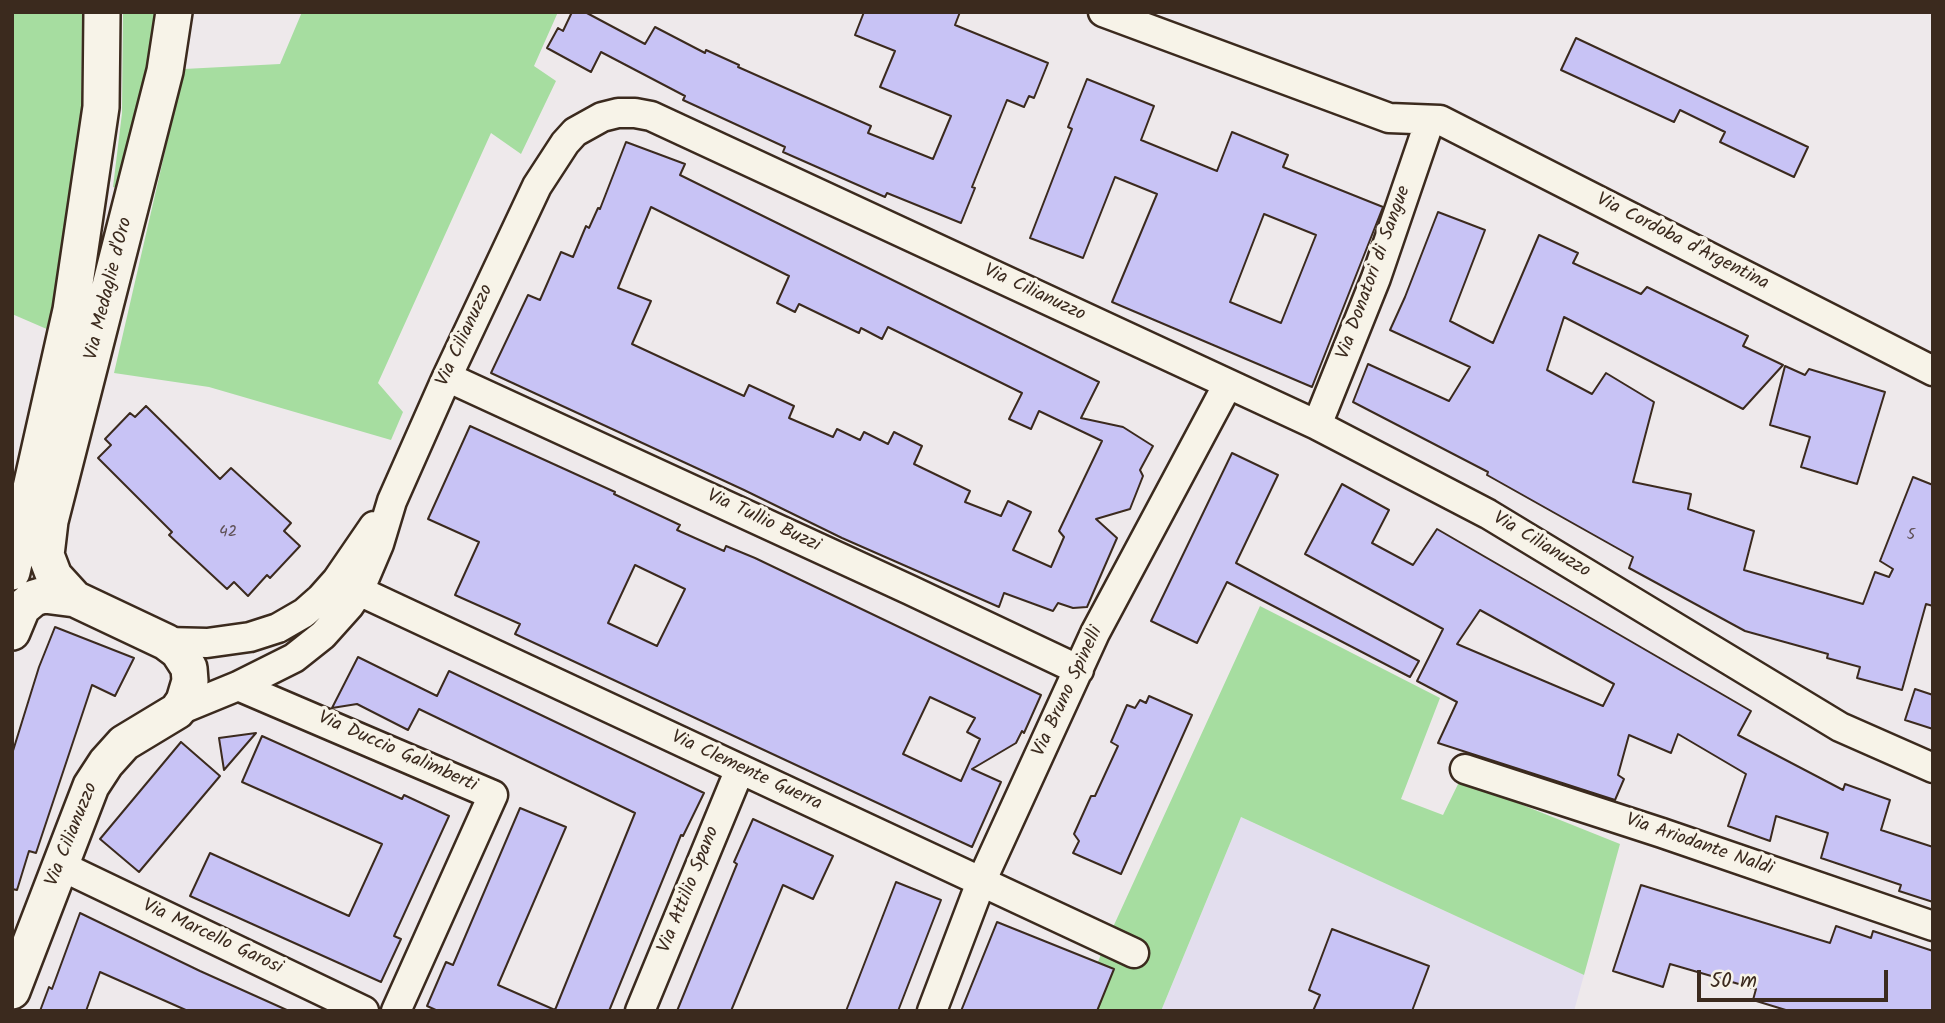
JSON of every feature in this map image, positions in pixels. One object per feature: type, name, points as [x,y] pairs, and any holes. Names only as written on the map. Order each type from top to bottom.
[{"type":"street","name":"Via Medaglie d'Oro","points":[[12,571],[73,297],[101,107],[103,12]]},
{"type":"street","name":"Via Medaglie d'Oro","points":[[75,599],[62,587],[46,555],[50,521],[164,71],[174,12]]},
{"type":"street","name":"Via Cordoba d'Argentina","points":[[1103,12],[1389,118],[1440,120],[1933,371]]},
{"type":"street","name":"Via Cilianuzzo","points":[[12,991],[91,786],[106,763],[124,743],[177,711],[238,686],[293,658],[323,635],[349,606],[359,591],[379,544],[392,501],[447,377],[537,186],[575,132],[595,120],[618,113],[651,116],[1318,425],[1488,514],[1840,727],[1933,768]]},
{"type":"street","name":"Via Donatori di Sangue","points":[[1318,425],[1376,278],[1430,120]]},
{"type":"street","name":"Via Tullio Buzzi","points":[[447,377],[1079,670]]},
{"type":"street","name":"Via Bruno Spinelli","points":[[932,1011],[981,882],[1095,634],[1228,384]]},
{"type":"street","name":"Via Cilianuzzo","points":[[166,642],[208,643],[250,636],[278,628],[304,613],[337,580],[392,501]]},
{"type":"street","name":"Via Clemente Guerra","points":[[359,591],[1134,953]]},
{"type":"street","points":[[12,632],[23,608],[34,598],[44,595],[75,599],[166,642],[183,657],[190,674],[188,691],[177,711]]},
{"type":"street","name":"Via Duccio Galimberti","points":[[238,686],[493,795],[396,1011]]},
{"type":"street","name":"Via Cilianuzzo","points":[[1840,727],[1933,757]]},
{"type":"street","name":"Via Attilio Spano","points":[[640,1011],[740,769]]},
{"type":"street","name":"Via Ariodante Naldi","points":[[1465,769],[1933,926]]},
{"type":"street","name":"Via Marcello Garosi","points":[[59,865],[364,1011]]},
{"type":"shaded area","points":[[1241,817],[1584,975],[1574,1011],[1161,1011]]},
{"type":"green space","points":[[12,12],[82,12],[81,141],[49,330],[12,314]]},
{"type":"green space","points":[[123,12],[161,12],[120,189],[113,187],[122,113]]},
{"type":"green space","points":[[302,12],[558,12],[534,66],[556,81],[521,154],[491,133],[378,383],[403,412],[391,440],[209,387],[114,373],[184,69],[280,64]]},
{"type":"green space","points":[[1260,606],[1440,698],[1401,799],[1443,815],[1460,780],[1620,844],[1584,975],[1241,817],[1161,1011],[1079,1011],[1103,949]]},
{"type":"building","points":[[572,12],[585,12],[645,44],[655,27],[705,53],[706,50],[871,126],[868,133],[933,159],[951,116],[880,87],[895,51],[855,35],[864,12],[960,12],[955,25],[1048,63],[1034,98],[1029,96],[1024,107],[1007,100],[972,187],[975,188],[961,223],[887,193],[885,197],[783,152],[785,147],[683,100],[685,96],[601,52],[591,72],[547,48],[558,28],[563,31]]},
{"type":"building","points":[[1576,38],[1808,147],[1794,177],[1720,142],[1725,132],[1680,110],[1674,122],[1561,70]]},
{"type":"building","points":[[1087,79],[1154,106],[1141,140],[1217,171],[1232,132],[1288,155],[1283,167],[1383,207],[1312,387],[1112,302],[1157,194],[1115,177],[1083,258],[1030,238],[1072,129],[1068,127]],"holes":[[[1264,214],[1316,235],[1281,323],[1230,302]]]},
{"type":"building","points":[[626,142],[685,164],[680,175],[1099,382],[1081,418],[1123,427],[1153,446],[1140,470],[1143,476],[1130,509],[1096,519],[1117,538],[1087,607],[1073,608],[1058,603],[1053,611],[1004,593],[999,607],[842,538],[491,373],[528,295],[540,300],[561,252],[573,257],[586,226],[589,228],[598,208],[600,209]],"holes":[[[651,207],[789,276],[777,303],[795,312],[799,304],[859,333],[861,328],[882,339],[888,327],[1022,393],[1009,419],[1031,429],[1039,411],[1102,441],[1059,531],[1064,537],[1051,567],[1013,550],[1031,512],[1008,501],[1001,516],[965,502],[970,491],[914,464],[922,446],[894,432],[888,444],[864,432],[860,440],[837,429],[833,437],[789,418],[794,406],[749,385],[744,396],[632,344],[651,301],[618,288]]]},
{"type":"building","points":[[1438,212],[1485,230],[1450,321],[1493,343],[1539,235],[1578,253],[1573,263],[1641,294],[1647,287],[1748,336],[1743,346],[1783,365],[1743,409],[1564,317],[1547,370],[1592,394],[1606,373],[1654,402],[1633,482],[1691,494],[1688,509],[1754,531],[1744,570],[1863,604],[1875,572],[1889,577],[1893,569],[1880,561],[1913,477],[1933,485],[1933,606],[1926,604],[1902,690],[1857,678],[1860,667],[1827,658],[1828,654],[1745,631],[1629,568],[1633,557],[1487,475],[1488,472],[1353,402],[1368,364],[1449,401],[1470,367],[1390,330]]},
{"type":"building","points":[[1785,366],[1805,375],[1809,369],[1885,392],[1857,484],[1801,467],[1810,437],[1770,425]]},
{"type":"building","points":[[146,406],[220,479],[231,468],[291,523],[284,531],[300,546],[270,578],[267,575],[248,596],[234,582],[227,589],[169,535],[172,532],[98,458],[111,445],[105,439],[130,413],[135,417]]},
{"type":"building","points":[[470,426],[615,492],[614,494],[680,525],[677,530],[724,551],[726,546],[755,558],[1041,695],[1024,733],[1022,731],[1016,743],[972,769],[1001,782],[972,847],[515,634],[520,624],[455,595],[479,542],[428,519]],"holes":[[[635,565],[685,589],[657,646],[608,623]],[[930,697],[975,718],[967,732],[980,739],[961,781],[903,754]]]},
{"type":"building","points":[[1232,453],[1278,475],[1236,563],[1419,661],[1410,677],[1227,582],[1197,643],[1151,621]]},
{"type":"building","points":[[1342,484],[1389,510],[1372,543],[1413,565],[1437,529],[1751,711],[1738,735],[1843,790],[1845,784],[1890,800],[1881,830],[1933,847],[1933,902],[1899,891],[1901,885],[1821,858],[1828,833],[1776,816],[1770,841],[1728,826],[1746,774],[1678,734],[1671,753],[1629,735],[1618,775],[1624,779],[1615,800],[1438,743],[1457,702],[1417,681],[1443,629],[1305,554]],"holes":[[[1480,610],[1614,684],[1603,706],[1457,644]]]},
{"type":"building","points":[[55,627],[134,658],[115,696],[92,685],[36,853],[29,851],[17,890],[12,889],[12,754],[39,667]]},
{"type":"building","points":[[358,657],[437,696],[449,671],[704,793],[683,836],[681,835],[609,1011],[438,1011],[427,1006],[446,962],[453,965],[520,808],[566,827],[498,985],[555,1010],[635,813],[419,709],[408,730],[357,704],[332,708]]},
{"type":"building","points":[[1915,689],[1933,695],[1933,729],[1905,720]]},
{"type":"building","points":[[1149,696],[1192,715],[1121,874],[1073,853],[1079,841],[1074,834],[1118,746],[1111,742],[1127,705],[1135,708],[1140,700],[1146,703]]},
{"type":"building","points":[[256,733],[224,770],[219,738]]},
{"type":"building","points":[[262,736],[402,799],[404,795],[449,816],[394,936],[401,939],[381,982],[190,896],[210,853],[349,916],[382,844],[242,782]]},
{"type":"building","points":[[181,742],[220,776],[139,872],[100,839]]},
{"type":"building","points":[[753,819],[833,856],[813,899],[783,885],[731,1011],[677,1011],[737,864],[734,862]]},
{"type":"building","points":[[896,882],[941,900],[898,1011],[846,1011]]},
{"type":"building","points":[[1641,885],[1830,943],[1836,926],[1871,938],[1873,931],[1933,951],[1933,1011],[1789,1011],[1753,1000],[1756,989],[1670,964],[1663,987],[1613,971]]},
{"type":"building","points":[[80,913],[289,1011],[188,1011],[100,972],[86,1011],[40,1011],[49,987],[52,989]]},
{"type":"building","points":[[997,922],[1114,969],[1097,1011],[961,1011]]},
{"type":"building","points":[[1332,929],[1429,966],[1412,1011],[1313,1011],[1320,995],[1309,990]]}]
